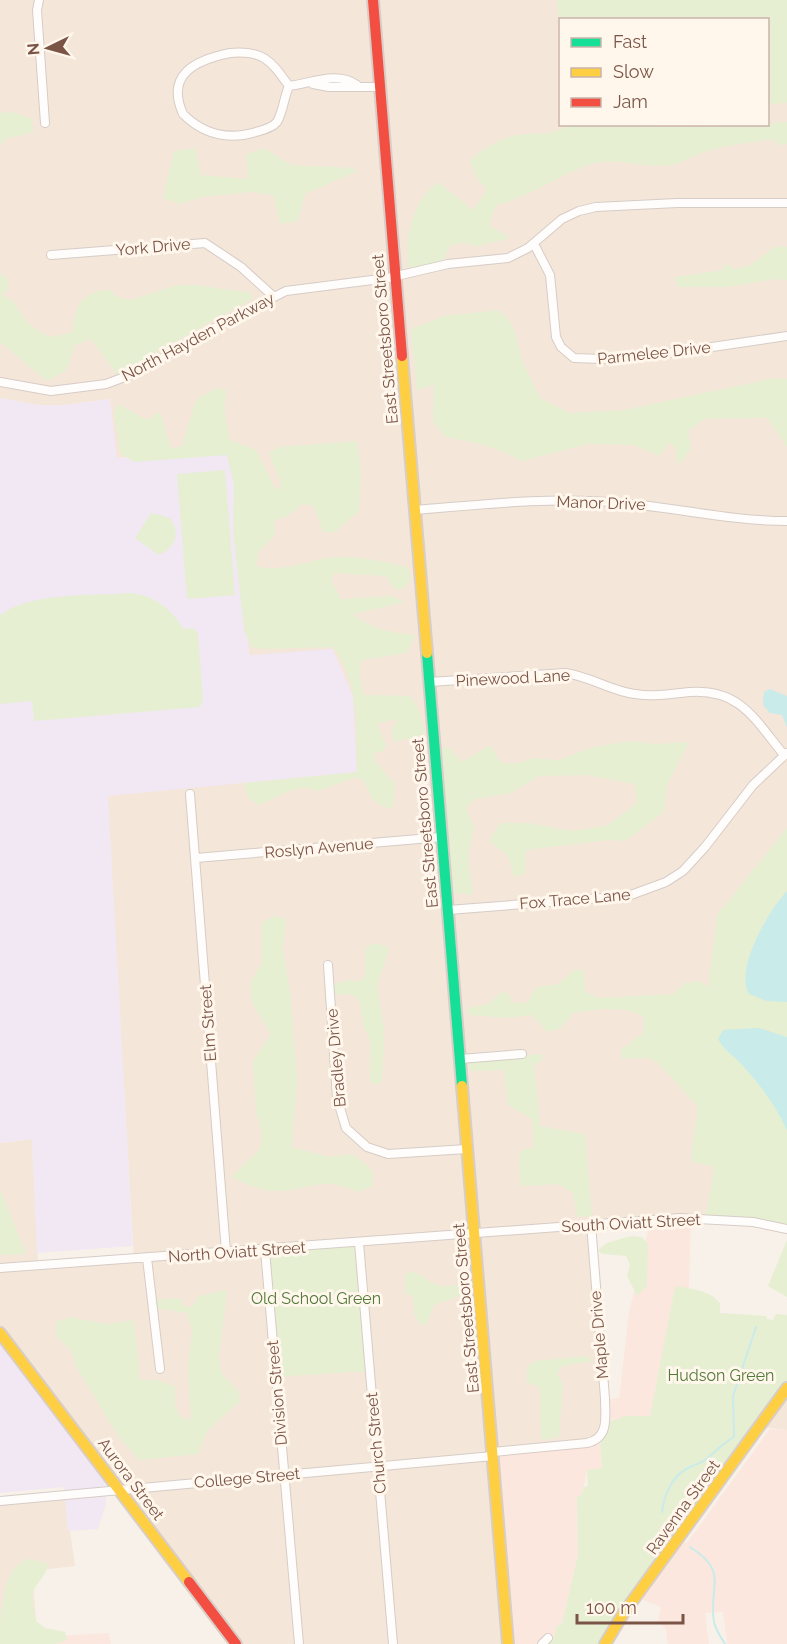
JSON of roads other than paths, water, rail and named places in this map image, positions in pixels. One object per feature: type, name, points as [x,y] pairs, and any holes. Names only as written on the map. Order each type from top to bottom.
[{"type":"main road","name":"East Streetsboro Street","points":[[374,0],[508,1644]]},
{"type":"main road","name":"Aurora Street","points":[[0,1333],[121,1489],[236,1644]]},
{"type":"main road","name":"Ravenna Street","points":[[605,1644],[623,1614],[787,1388]]},
{"type":"street","points":[[39,0],[37,10],[45,123]]},
{"type":"street","points":[[237,52],[266,58],[289,86],[274,125],[249,134],[231,137],[217,135],[186,117],[180,107],[177,87],[188,70],[209,59],[237,52]]},
{"type":"street","points":[[289,86],[341,78],[357,86],[380,87]]},
{"type":"street","name":"North Hayden Parkway","points":[[0,382],[51,391],[106,384],[138,372],[273,296],[306,287],[396,276],[448,264],[508,258],[534,244],[562,219],[596,207],[675,203],[787,203]]},
{"type":"street","name":"York Drive","points":[[51,255],[205,243],[241,267],[273,296]]},
{"type":"street","name":"Parmelee Drive","points":[[534,244],[550,275],[556,338],[561,348],[574,358],[602,359],[678,352],[787,336]]},
{"type":"street","name":"Manor Drive","points":[[414,510],[529,502],[606,501],[673,507],[730,517],[787,521]]},
{"type":"street","name":"Pinewood Lane","points":[[429,682],[565,673],[587,677],[635,694],[707,691],[721,694],[747,710],[785,754]]},
{"type":"street","name":"Fox Trace Lane","points":[[448,910],[628,896],[647,891],[683,871],[705,848],[753,785],[785,754]]},
{"type":"street","name":"Elm Street","points":[[190,794],[226,1252]]},
{"type":"street","name":"Roslyn Avenue","points":[[196,858],[442,837]]},
{"type":"street","name":"Bradley Drive","points":[[328,965],[338,1098],[346,1128],[367,1147],[388,1154],[467,1149]]},
{"type":"street","points":[[460,1059],[522,1054]]},
{"type":"street","name":"South Oviatt Street","points":[[474,1234],[680,1218],[753,1222],[787,1229]]},
{"type":"street","name":"Maple Drive","points":[[591,1224],[605,1425],[603,1433],[594,1442]]},
{"type":"street","name":"North Oviatt Street","points":[[0,1268],[474,1234]]},
{"type":"street","name":"Church Street","points":[[359,1243],[393,1644]]},
{"type":"street","name":"Division Street","points":[[265,1250],[299,1644]]},
{"type":"street","points":[[147,1258],[160,1369]]},
{"type":"street","name":"College Street","points":[[0,1501],[378,1467],[594,1442]]},
{"type":"water","points":[[770,689],[787,696],[787,728],[782,715],[770,713],[763,705],[764,692]]},
{"type":"water","points":[[787,891],[787,1002],[767,1001],[749,994],[746,970],[763,925]]},
{"type":"water","points":[[759,1028],[787,1037],[787,1131],[762,1089],[718,1039],[723,1030]]},
{"type":"waterway","points":[[662,1512],[667,1493],[677,1476],[682,1471],[705,1460],[734,1437],[733,1396],[756,1327]]},
{"type":"waterway","points":[[690,1547],[710,1564],[714,1572],[714,1622],[725,1644]]},
{"type":"park label","name":"Old School Green","points":[[316,1298]]},
{"type":"park label","name":"Hudson Green","points":[[721,1375]]}]
